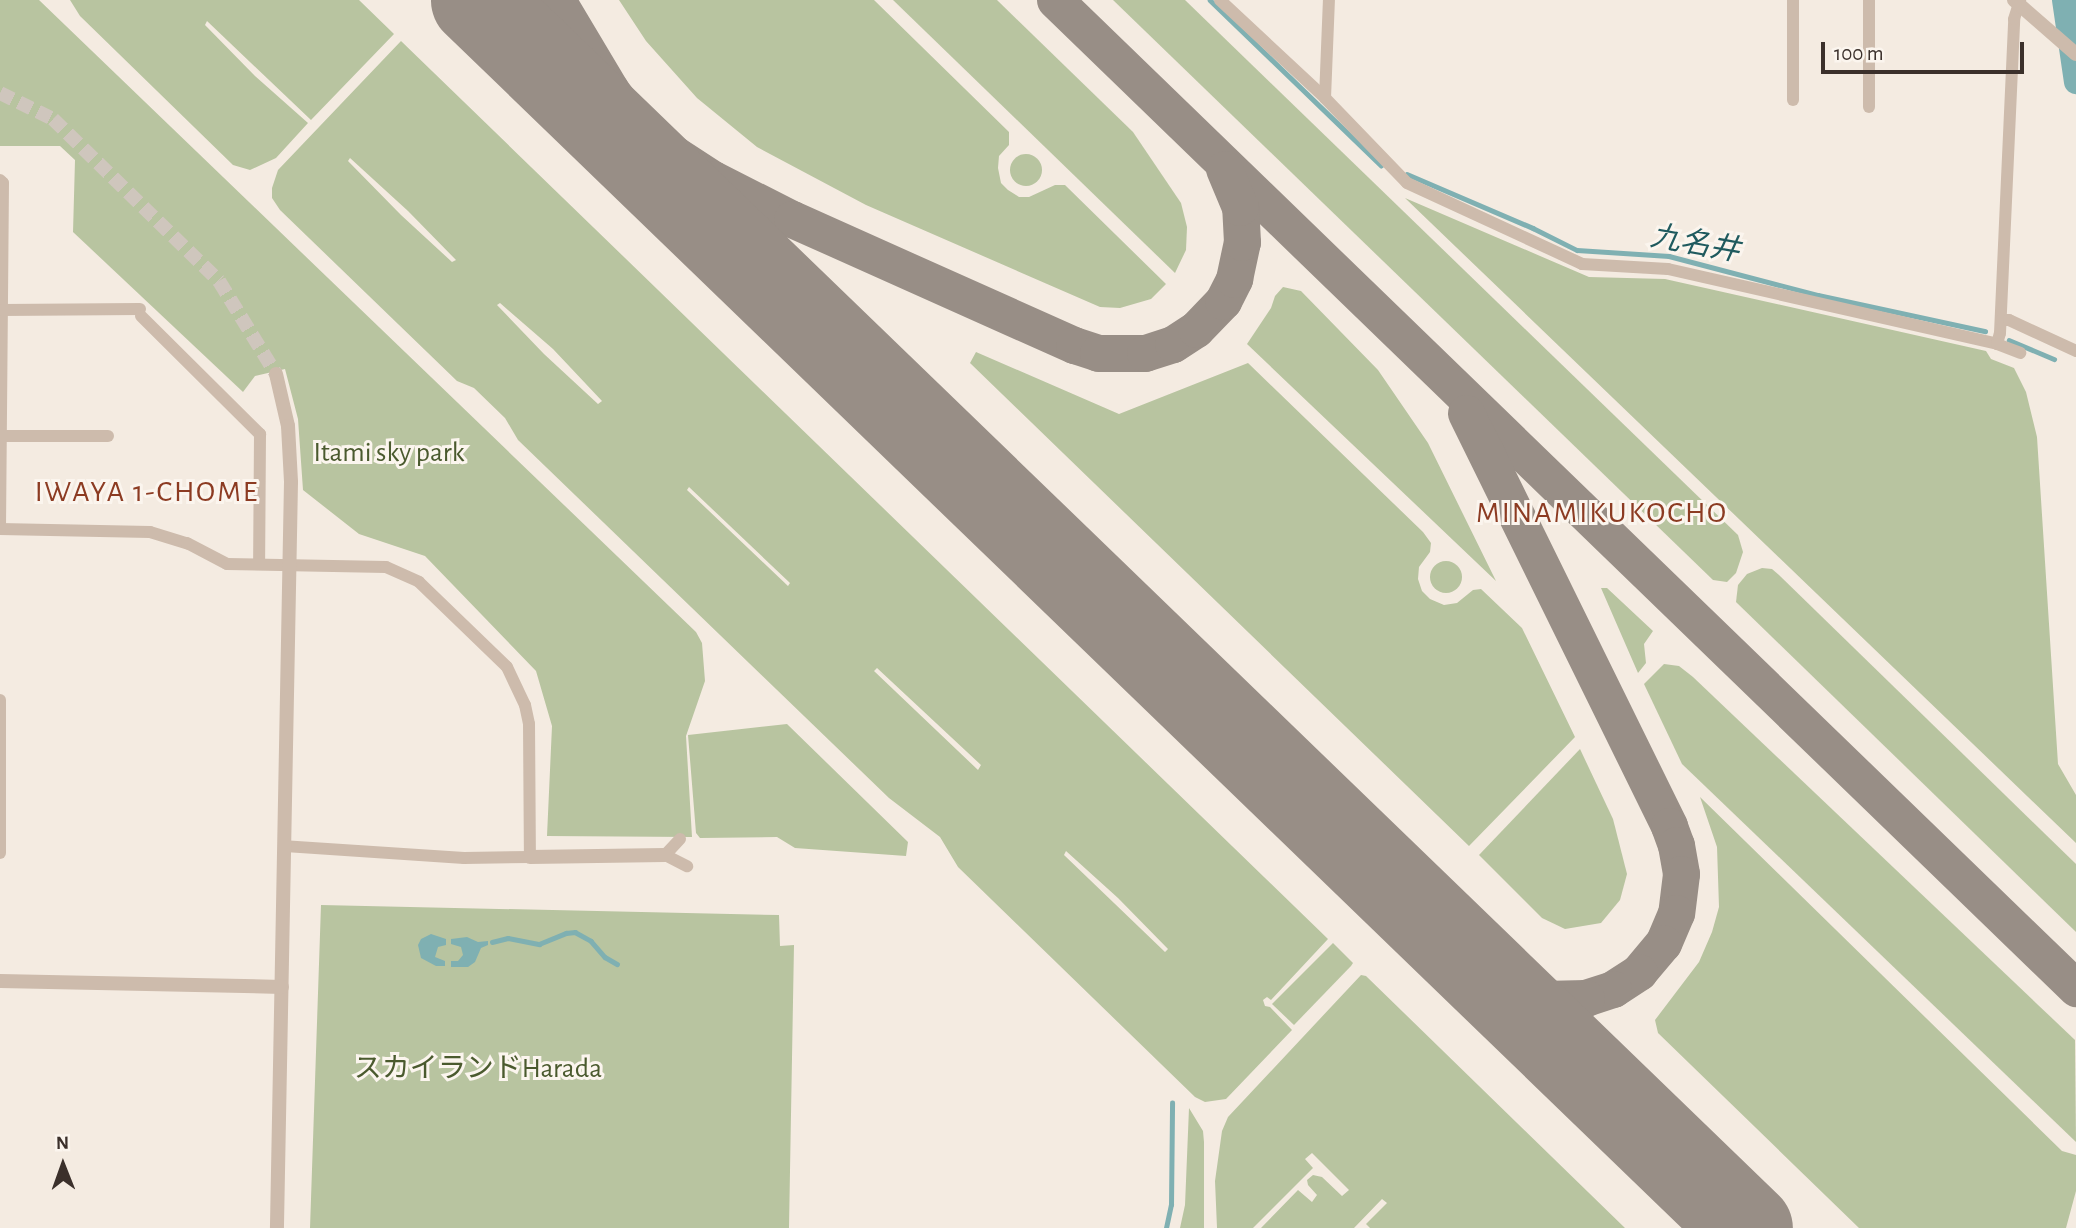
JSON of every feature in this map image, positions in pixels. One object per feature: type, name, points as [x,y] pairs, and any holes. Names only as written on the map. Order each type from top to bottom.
[{"type":"street","points":[[1220,0],[1325,98],[1407,183],[1582,264],[1668,269],[1997,344],[2020,353]]},
{"type":"street","points":[[1325,98],[1329,0]]},
{"type":"street","points":[[1793,0],[1793,100]]},
{"type":"street","points":[[1869,0],[1869,107]]},
{"type":"street","points":[[1997,344],[2001,320],[2014,19],[2018,2]]},
{"type":"street","points":[[2018,2],[2076,54]]},
{"type":"street","points":[[0,180],[3,183],[0,528],[150,532],[187,543],[227,564],[386,567],[419,582],[506,667],[525,705],[529,724],[530,857]]},
{"type":"street","points":[[2,303],[140,313],[260,434],[259,564]]},
{"type":"street","points":[[2001,320],[2009,320],[2076,351]]},
{"type":"street","points":[[276,374],[288,426],[290,564],[277,1228]]},
{"type":"street","points":[[1,436],[108,436]]},
{"type":"street","points":[[0,700],[0,853]]},
{"type":"street","points":[[665,855],[680,839]]},
{"type":"street","points":[[285,846],[464,858],[665,855],[687,866]]},
{"type":"street","points":[[0,981],[282,987]]},
{"type":"green space","name":"Itami sky park","points":[[0,0],[39,0],[696,632],[702,643],[705,681],[686,736],[692,837],[547,836],[552,726],[536,671],[425,556],[359,534],[303,490],[298,419],[285,369],[255,376],[243,392],[73,232],[75,160],[60,146],[0,146]]},
{"type":"green space","points":[[70,0],[359,0],[394,34],[311,120],[207,21],[205,25],[255,76],[308,123],[276,158],[250,170],[233,165],[80,16]]},
{"type":"green space","points":[[619,0],[874,0],[1009,132],[1009,145],[999,156],[998,168],[1001,183],[1008,190],[1019,197],[1029,197],[1055,185],[1065,185],[1166,284],[1151,299],[1120,308],[1100,307],[866,205],[757,147],[697,98],[646,41]]},
{"type":"green space","points":[[893,0],[997,0],[1133,132],[1181,203],[1187,227],[1186,250],[1175,273]]},
{"type":"green space","points":[[1113,0],[1185,0],[1738,535],[1743,552],[1736,573],[1727,582],[1713,580]]},
{"type":"green space","points":[[401,41],[1328,939],[1271,1000],[1267,997],[1263,1000],[1265,1006],[1270,1007],[1292,1030],[1226,1099],[1205,1102],[1195,1097],[958,867],[940,837],[889,798],[518,440],[505,418],[474,388],[457,381],[280,210],[272,198],[278,170]],"holes":[[[350,158],[408,211],[456,260],[452,262],[348,161]],[[500,303],[553,349],[602,401],[598,404],[497,305]],[[689,487],[790,583],[788,586],[687,490]],[[877,668],[981,765],[978,770],[874,671]],[[1066,851],[1118,898],[1168,949],[1165,952],[1064,855]]]},
{"type":"green space","points":[[1026,154],[1037,159],[1042,170],[1037,181],[1026,186],[1015,181],[1010,170],[1015,159]]},
{"type":"green space","points":[[1405,198],[1589,277],[1665,279],[1986,351],[1991,359],[2014,368],[2026,392],[2037,437],[2058,764],[2076,795],[2076,843]]},
{"type":"green space","points":[[1283,287],[1301,291],[1378,370],[1428,443],[1496,581],[1247,344]]},
{"type":"green space","points":[[976,352],[1119,414],[1248,363],[1423,532],[1431,543],[1430,552],[1419,567],[1418,579],[1422,591],[1430,599],[1444,605],[1457,603],[1473,590],[1481,589],[1522,628],[1575,737],[1469,846],[970,363]]},
{"type":"green space","points":[[1446,561],[1457,566],[1462,577],[1457,588],[1446,593],[1435,588],[1430,577],[1435,566]]},
{"type":"green space","points":[[1762,568],[1772,569],[1779,575],[2076,864],[2076,932],[1736,602],[1738,585],[1747,574]]},
{"type":"green space","points":[[1601,588],[1607,588],[1653,631],[1644,644],[1646,663],[1638,673]]},
{"type":"green space","points":[[1664,664],[1679,666],[1693,677],[2075,1040],[2076,1142],[1682,764],[1644,684]]},
{"type":"green space","points":[[787,724],[908,842],[906,856],[795,848],[777,837],[700,838],[696,833],[688,735]]},
{"type":"green space","points":[[1580,749],[1613,819],[1627,874],[1620,900],[1601,923],[1565,929],[1542,918],[1479,855]]},
{"type":"green space","points":[[1700,797],[2062,1151],[2076,1155],[2076,1191],[2066,1228],[1859,1228],[1658,1033],[1655,1020],[1699,962],[1719,907],[1717,847]]},
{"type":"green space","name":"スカイランドHarada","points":[[321,905],[779,915],[780,946],[794,945],[789,1228],[310,1228]]},
{"type":"green space","points":[[1333,943],[1353,963],[1294,1025],[1272,1004]]},
{"type":"green space","points":[[1361,975],[1366,976],[1625,1228],[1370,1228],[1366,1224],[1387,1203],[1382,1199],[1354,1228],[1261,1228],[1298,1190],[1312,1202],[1317,1195],[1307,1180],[1313,1175],[1322,1177],[1342,1196],[1349,1190],[1312,1153],[1305,1159],[1313,1168],[1253,1228],[1217,1228],[1215,1181],[1222,1131],[1228,1117]]},
{"type":"green space","points":[[1189,1108],[1203,1131],[1204,1228],[1180,1228],[1185,1205]]},
{"type":"water","points":[[431,934],[446,939],[446,945],[438,947],[435,957],[445,961],[445,966],[436,966],[421,958],[418,945],[421,939]]},
{"type":"water","points":[[467,937],[478,942],[488,941],[488,945],[481,948],[475,962],[468,967],[451,967],[451,961],[458,961],[463,955],[461,947],[451,944],[451,939]]},
{"type":"waterway","name":"九名井","points":[[1210,0],[1381,165]]},
{"type":"waterway","points":[[2064,0],[2076,82]]},
{"type":"waterway","name":"九名井","points":[[1407,174],[1533,228],[1577,250],[1669,256],[1818,295],[1985,331]]},
{"type":"waterway","name":"九名井","points":[[2009,340],[2054,359]]},
{"type":"waterway","points":[[492,942],[508,938],[539,944],[575,932],[591,941],[605,957],[617,964]]},
{"type":"waterway","points":[[1166,1228],[1171,1205],[1172,1103]]},
{"type":"taxiway","points":[[557,0],[610,89],[657,155],[763,277]]},
{"type":"taxiway","points":[[1055,0],[2076,988]]},
{"type":"taxiway","points":[[500,23],[602,107],[713,179],[792,219],[1074,345],[1098,353],[1145,353],[1173,344],[1196,329],[1223,301],[1234,279],[1242,242],[1240,207],[1224,169]]},
{"type":"taxiway","points":[[1466,413],[1669,826],[1676,845],[1681,874],[1676,913],[1663,943],[1639,972],[1613,989],[1586,998],[1543,999],[1501,985],[1478,968]]},
{"type":"runway","points":[[476,0],[1747,1228]]},
{"type":"tunnel","points":[[0,93],[53,119],[219,281],[276,374]]},
{"type":"district","name":"IWAYA 1-CHOME","points":[[147,492]]},
{"type":"district","name":"MINAMIKUKOCHO","points":[[1602,513]]}]
